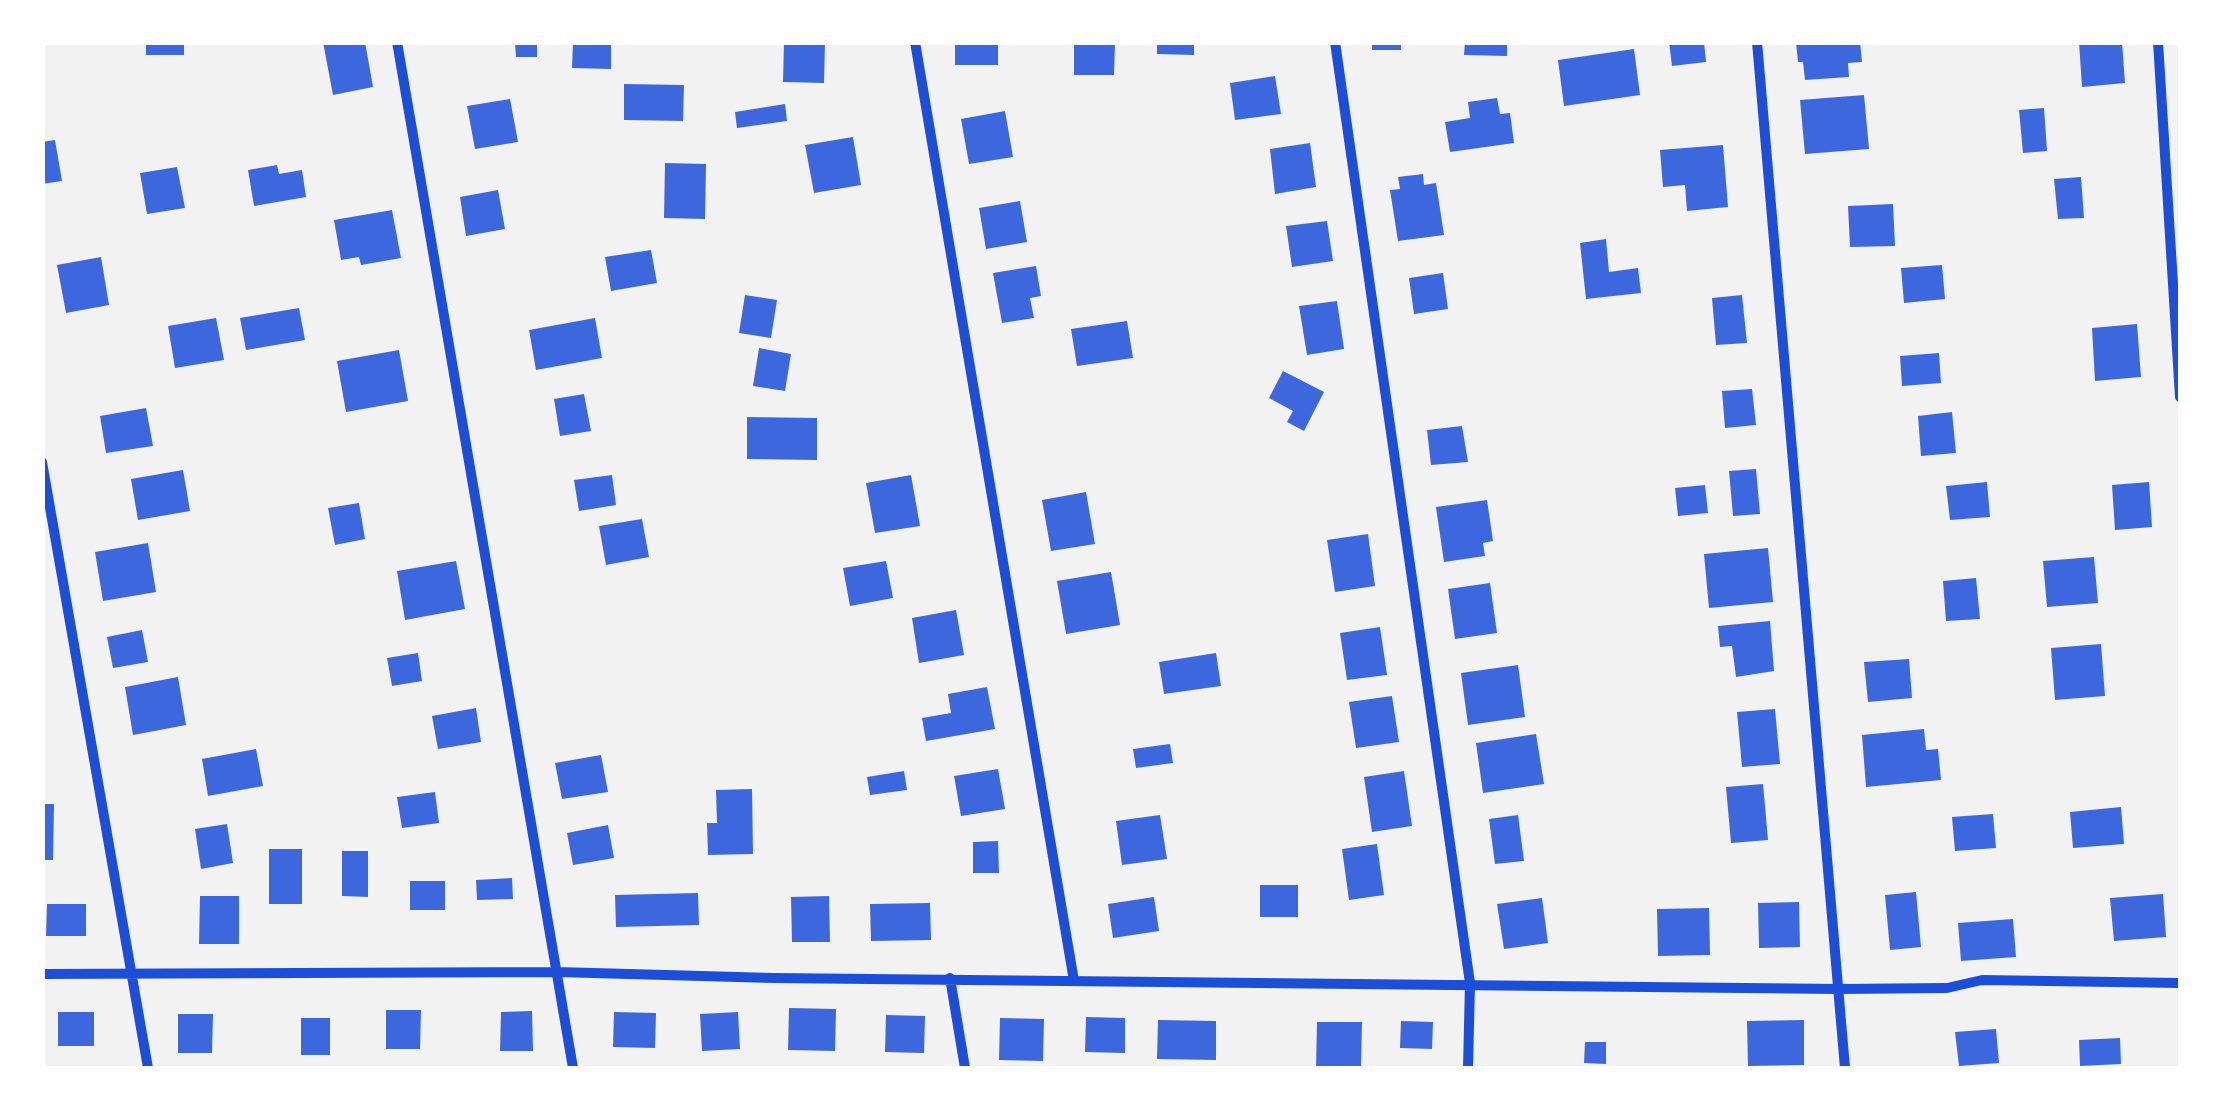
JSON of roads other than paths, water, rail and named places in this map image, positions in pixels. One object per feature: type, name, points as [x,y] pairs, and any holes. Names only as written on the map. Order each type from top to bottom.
[{"type":"street","points":[[397,42],[573,1068]]},
{"type":"street","points":[[915,42],[1074,980]]},
{"type":"street","points":[[1335,42],[1470,982],[1468,1068]]},
{"type":"street","points":[[1758,42],[1846,1068]]},
{"type":"street","points":[[2158,42],[2180,398]]},
{"type":"street","points":[[42,462],[148,1068]]},
{"type":"street","points":[[42,974],[557,972],[1840,989],[1947,988],[1982,980],[2180,983]]},
{"type":"street","points":[[950,978],[965,1068]]}]
